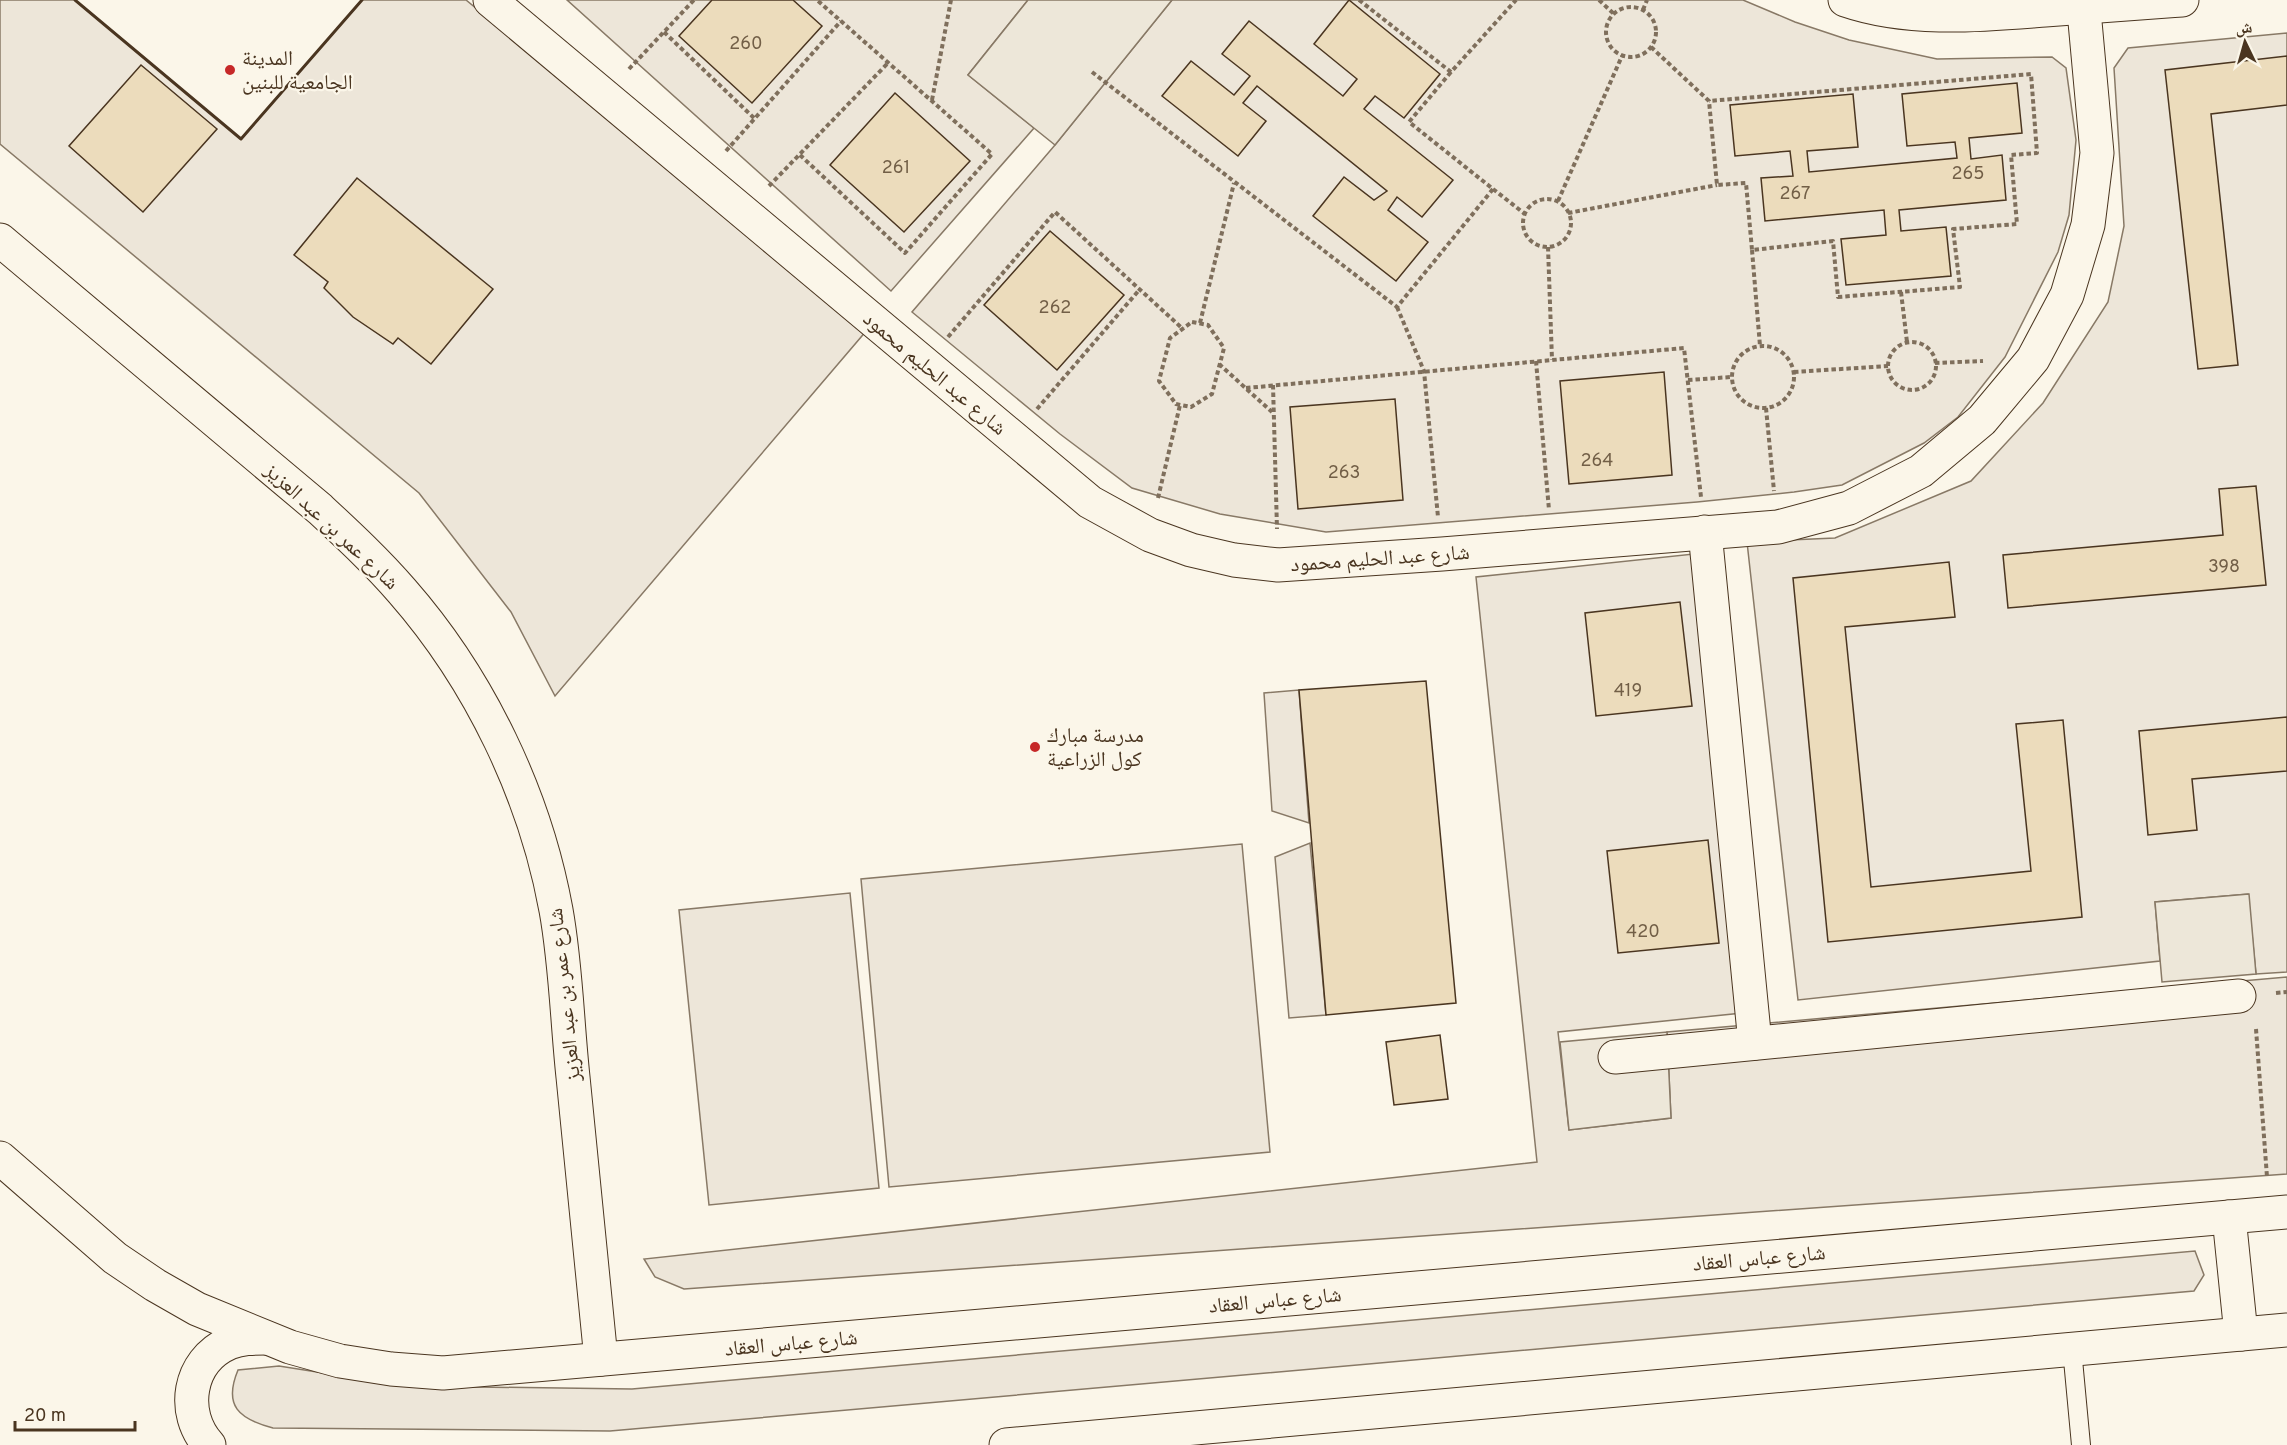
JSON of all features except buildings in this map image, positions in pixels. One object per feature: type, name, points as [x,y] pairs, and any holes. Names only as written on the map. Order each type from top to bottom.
[{"type":"street","name":"شارع عبد الحليم محمود","points":[[490,0],[1089,502],[1150,535],[1191,550],[1234,560],[1278,565],[1778,527],[1849,508],[1921,471],[1982,420],[2033,359],[2067,295],[2088,225],[2097,153],[2083,4]]},
{"type":"street","points":[[1845,0],[1923,15],[1990,14],[2083,4],[2182,0]]},
{"type":"street","name":"شارع عمر بن عبد العزيز","points":[[0,240],[320,509],[364,549],[432,629],[472,688],[499,740],[522,794],[542,851],[556,909],[564,968],[569,1040],[601,1359]]},
{"type":"street","points":[[1706,532],[1755,1043]]},
{"type":"street","points":[[1615,1057],[1755,1043],[2247,1007]]},
{"type":"street","name":"شارع عباس العقاد","points":[[0,1158],[115,1258],[197,1309],[266,1338],[340,1361],[391,1369],[443,1373],[2278,1213]]},
{"type":"street","points":[[2229,1217],[2241,1334]]},
{"type":"street","points":[[1006,1445],[2287,1330]]},
{"type":"street","points":[[209,1445],[194,1421],[190,1404],[193,1385],[201,1368],[213,1353],[229,1343],[247,1338],[266,1338]]},
{"type":"lane","points":[[2072,1349],[2081,1445]]},
{"type":"path","points":[[604,96],[694,0]]},
{"type":"path","points":[[800,155],[905,253],[992,154],[817,0]]},
{"type":"path","points":[[932,101],[951,0]]},
{"type":"path","points":[[1516,0],[1450,72],[1409,122],[1525,214]]},
{"type":"path","points":[[1599,0],[1614,14]]},
{"type":"path","points":[[1642,10],[1647,0]]},
{"type":"path","points":[[1363,1],[1450,72]]},
{"type":"path","points":[[1628,7],[1642,10],[1649,15],[1656,31],[1651,47],[1638,56],[1622,56],[1609,45],[1606,37],[1608,20],[1628,7]]},
{"type":"path","points":[[702,178],[841,21]]},
{"type":"path","points":[[664,32],[754,118]]},
{"type":"path","points":[[1651,47],[1709,101],[1717,185]]},
{"type":"path","points":[[1558,201],[1622,56]]},
{"type":"path","points":[[743,212],[888,63]]},
{"type":"path","points":[[1092,72],[1397,307],[1424,371],[1442,554]]},
{"type":"path","points":[[1709,101],[2031,74],[2037,153],[2011,155],[2017,224],[1953,229],[1960,287],[1838,297],[1833,241],[1752,250]]},
{"type":"path","points":[[1200,323],[1234,183]]},
{"type":"path","points":[[1568,213],[1717,185],[1746,183],[1760,346]]},
{"type":"path","points":[[1397,307],[1493,189]]},
{"type":"path","points":[[1542,200],[1558,201],[1571,220],[1568,235],[1563,241],[1548,247],[1534,242],[1524,230],[1525,214],[1529,208],[1542,200]]},
{"type":"path","points":[[925,365],[1055,212],[1183,329]]},
{"type":"path","points":[[1548,247],[1552,360]]},
{"type":"path","points":[[1012,438],[1140,289]]},
{"type":"path","points":[[1901,292],[1907,342]]},
{"type":"path","points":[[1192,322],[1200,323],[1209,325],[1224,348],[1212,394],[1191,407],[1176,404],[1159,381],[1170,338],[1192,322]]},
{"type":"path","points":[[1907,342],[1923,344],[1929,349],[1935,363],[1932,379],[1919,388],[1904,388],[1892,379],[1888,366],[1894,350],[1907,342]]},
{"type":"path","points":[[1760,346],[1775,348],[1784,354],[1794,372],[1794,382],[1785,400],[1766,408],[1756,408],[1746,404],[1733,388],[1731,377],[1738,358],[1745,351],[1760,346]]},
{"type":"path","points":[[1246,388],[1684,348],[1706,532]]},
{"type":"path","points":[[1536,361],[1552,545]]},
{"type":"path","points":[[1219,364],[1273,413]]},
{"type":"path","points":[[1794,372],[1888,366]]},
{"type":"path","points":[[1688,380],[1731,377]]},
{"type":"path","points":[[1273,386],[1278,565]]},
{"type":"path","points":[[1150,535],[1180,405]]},
{"type":"path","points":[[1766,408],[1778,527]]},
{"type":"path","points":[[2247,1007],[2278,1213]]},
{"type":"shaded area","points":[[0,0],[75,0],[241,139],[362,0],[466,0],[867,330],[555,696],[511,612],[419,493],[0,144]]},
{"type":"shaded area","points":[[567,0],[1028,0],[968,75],[1034,128],[891,291]]},
{"type":"shaded area","points":[[1028,0],[1172,0],[1055,145],[968,75]]},
{"type":"shaded area","points":[[1172,0],[1743,0],[1795,22],[1849,40],[1937,59],[2052,57],[2066,68],[2076,140],[2069,215],[2058,252],[2005,357],[1958,417],[1924,443],[1842,485],[1697,502],[1326,532],[1220,514],[1132,488],[1060,434],[912,312],[1055,145]]},
{"type":"shaded area","points":[[2287,33],[2287,972],[2256,974],[2248,894],[2155,902],[2160,961],[1798,1000],[1747,542],[1835,538],[1971,481],[2043,403],[2108,302],[2124,226],[2114,68],[2128,48]]},
{"type":"shaded area","points":[[1703,553],[1752,1012],[1558,1032],[1569,1130],[1671,1118],[1667,1032],[2287,977],[2287,1174],[684,1289],[655,1277],[644,1259],[1537,1162],[1476,577]]},
{"type":"shaded area","points":[[1299,690],[1309,823],[1272,811],[1264,693]]},
{"type":"shaded area","points":[[1310,843],[1326,1015],[1289,1018],[1275,857]]},
{"type":"shaded area","points":[[1242,844],[1270,1152],[889,1187],[861,879]]},
{"type":"shaded area","points":[[850,893],[879,1188],[709,1205],[679,910]]},
{"type":"shaded area","points":[[2249,894],[2256,974],[2162,982],[2155,902]]},
{"type":"shaded area","points":[[1667,1032],[1671,1118],[1569,1130],[1560,1042]]},
{"type":"shaded area","points":[[2195,1251],[2204,1275],[2194,1291],[610,1431],[273,1428],[243,1415],[237,1409],[232,1393],[238,1370],[279,1366],[406,1386],[632,1389]]},
{"type":"wall","points":[[75,0],[241,139],[362,0]]},
{"type":"place","name":"المدينة الجامعية للبنين","points":[[230,70]]},
{"type":"place","name":"مدرسة مبارك كول الزراعية","points":[[1035,747]]}]
